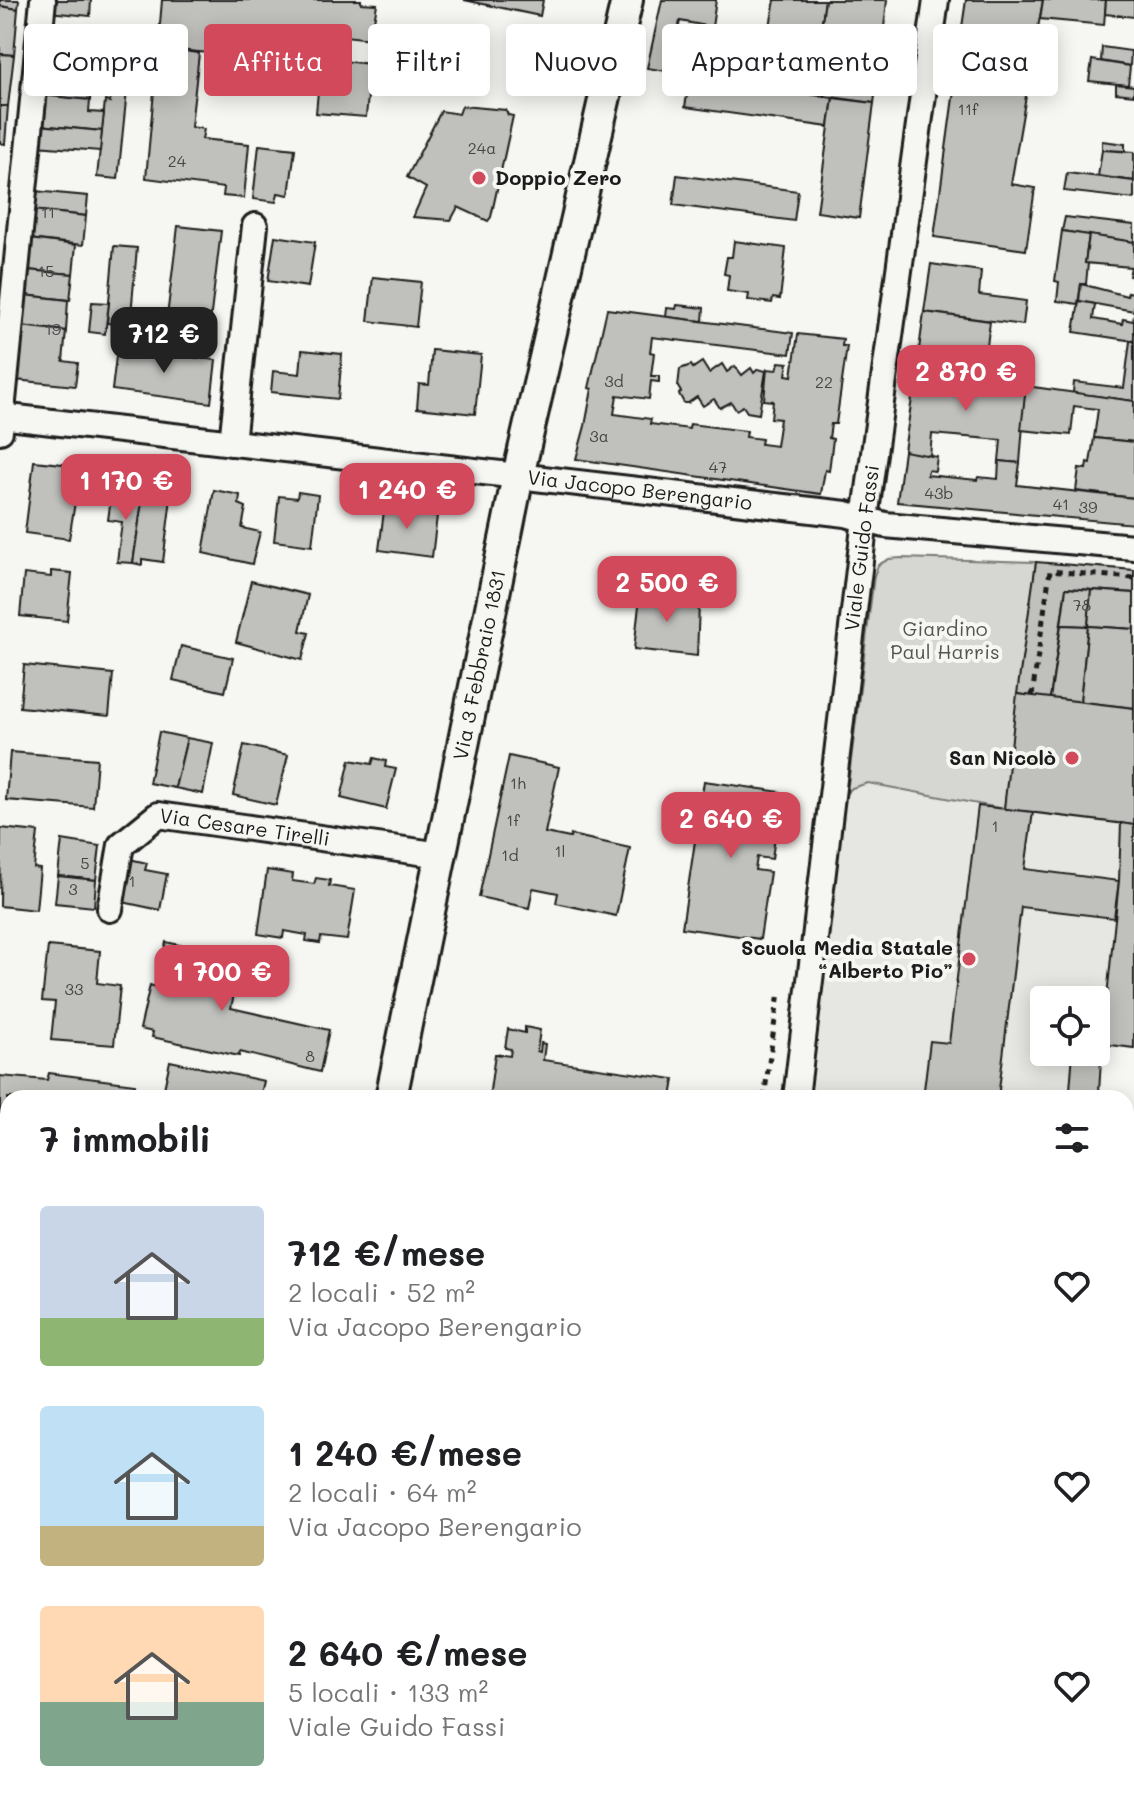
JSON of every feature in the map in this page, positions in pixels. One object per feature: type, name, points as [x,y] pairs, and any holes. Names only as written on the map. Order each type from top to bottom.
[{"type":"street","points":[[0,421],[43,0]]},
{"type":"street","name":"Via 3 Febbraio 1831","points":[[393,1090],[518,476],[627,0]]},
{"type":"street","name":"Viale Guido Fassi","points":[[797,1090],[865,519],[936,0]]},
{"type":"street","points":[[232,443],[255,226]]},
{"type":"street","name":"Via Jacopo Berengario","points":[[0,421],[232,443],[846,514],[885,525],[1134,547]]},
{"type":"street","name":"Via Cesare Tirelli","points":[[110,909],[121,845],[158,815],[441,855]]},
{"type":"path","points":[[1032,696],[1050,571],[1134,578]]},
{"type":"shaded area","name":"Scuola Media Statale “Alberto Pio”","points":[[868,783],[978,806],[1121,823],[1119,881],[1108,986],[1030,986],[1030,1066],[1099,1066],[1097,1090],[813,1090],[847,793],[852,788]]},
{"type":"green space","name":"Giardino Paul Harris","points":[[889,559],[1036,562],[1004,809],[868,783],[847,793],[874,576],[878,565]]},
{"type":"building","points":[[0,0],[19,0],[18,9],[0,6]]},
{"type":"building","points":[[49,0],[91,0],[90,16],[48,12]]},
{"type":"building","points":[[162,0],[361,0],[361,3],[377,4],[374,24],[368,24],[368,39],[352,37],[352,24],[204,24],[204,53],[188,51],[188,24],[160,24]]},
{"type":"building","points":[[464,0],[543,0],[540,16]]},
{"type":"building","points":[[662,0],[716,0],[712,24],[680,21],[679,24],[662,24],[662,70],[647,68]]},
{"type":"building","points":[[775,0],[825,0],[822,24],[770,24]]},
{"type":"building","points":[[825,0],[887,0],[884,24],[822,24]]},
{"type":"building","points":[[966,0],[1043,0],[1039,24],[962,24]]},
{"type":"building","points":[[1043,0],[1106,0],[1104,25],[1040,19]]},
{"type":"building","points":[[1106,0],[1134,0],[1134,17],[1105,14]]},
{"type":"building","points":[[0,6],[18,9],[14,55],[0,54]]},
{"type":"building","points":[[1102,47],[1131,51],[1130,66],[1101,61]]},
{"type":"building","points":[[188,52],[199,53],[191,127],[204,129],[202,139],[249,144],[244,198],[223,196],[224,188],[146,178],[154,96],[188,96]]},
{"type":"building","points":[[0,54],[14,55],[8,106],[0,106]]},
{"type":"building","points":[[1092,60],[1130,66],[1128,85],[1089,81]]},
{"type":"building","points":[[352,62],[368,64],[366,117],[316,113],[318,96],[352,96]]},
{"type":"building","points":[[1116,84],[1134,86],[1134,95],[1116,93]]},
{"type":"building","points":[[40,96],[90,100],[89,112],[104,113],[102,131],[38,125]]},
{"type":"building","points":[[50,96],[90,96],[90,100]]},
{"type":"building","points":[[111,96],[126,96],[118,179],[97,177],[105,101],[110,102]]},
{"type":"building","points":[[687,96],[833,98],[829,127],[685,107]]},
{"type":"building","points":[[824,96],[875,96],[874,103]]},
{"type":"building","points":[[953,96],[1026,96],[1011,184],[1035,188],[1026,250],[934,237]]},
{"type":"building","points":[[833,98],[874,103],[859,218],[817,212]]},
{"type":"building","points":[[0,106],[8,106],[5,144],[0,143]]},
{"type":"building","points":[[462,106],[506,110],[508,115],[513,116],[491,217],[488,221],[458,207],[451,220],[413,217],[426,188],[407,177],[441,111],[459,114]]},
{"type":"building","points":[[38,125],[102,131],[100,151],[36,146]]},
{"type":"building","points":[[1102,141],[1125,144],[1125,151],[1102,150]]},
{"type":"building","points":[[259,145],[295,149],[289,195],[278,193],[276,202],[253,199]]},
{"type":"building","points":[[1102,150],[1134,152],[1134,181],[1098,176]]},
{"type":"building","points":[[1067,173],[1134,181],[1134,199],[1064,191]]},
{"type":"building","points":[[677,175],[798,191],[794,221],[673,205]]},
{"type":"building","points":[[34,191],[88,196],[86,216],[32,210]]},
{"type":"building","points":[[32,210],[86,216],[83,245],[29,239]]},
{"type":"building","points":[[1065,217],[1134,225],[1134,242],[1062,231]]},
{"type":"building","points":[[178,226],[221,231],[209,330],[166,325]]},
{"type":"building","points":[[1062,231],[1089,235],[1086,284],[1081,284],[1078,304],[1057,301],[1059,282],[1055,281]]},
{"type":"building","points":[[1089,235],[1134,242],[1134,277],[1129,276],[1131,267],[1085,263]]},
{"type":"building","points":[[275,236],[315,242],[308,287],[268,281]]},
{"type":"building","points":[[29,239],[76,245],[73,274],[26,270]]},
{"type":"building","points":[[734,241],[786,248],[780,299],[773,298],[772,303],[748,300],[749,294],[727,291],[729,275],[724,274],[727,257],[732,257]]},
{"type":"building","points":[[114,246],[137,248],[130,326],[107,323]]},
{"type":"building","points":[[931,264],[981,271],[979,295],[1026,301],[1023,325],[924,312]]},
{"type":"building","points":[[26,270],[73,274],[70,300],[24,295]]},
{"type":"building","points":[[373,277],[421,282],[416,327],[368,321]]},
{"type":"building","points":[[1081,284],[1127,296],[1128,292],[1134,293],[1134,311],[1079,301]]},
{"type":"building","points":[[24,295],[68,300],[66,331],[20,326]]},
{"type":"building","points":[[1079,301],[1095,304],[1093,319],[1122,324],[1123,319],[1133,321],[1134,314],[1134,341],[1074,332]]},
{"type":"building","points":[[92,302],[109,303],[105,334],[89,332]]},
{"type":"building","points":[[677,305],[704,308],[703,321],[666,317],[667,308],[676,309]]},
{"type":"building","points":[[607,309],[793,333],[790,354],[652,337],[650,352],[654,353],[651,376],[659,376],[659,382],[651,381],[649,399],[617,395],[614,414],[651,419],[650,424],[689,429],[690,424],[747,431],[746,437],[762,439],[761,444],[776,446],[780,419],[771,418],[773,401],[764,400],[767,369],[777,370],[779,362],[788,363],[786,375],[792,376],[798,334],[843,339],[842,346],[847,346],[836,424],[831,424],[829,438],[833,439],[829,471],[825,470],[821,494],[576,459]]},
{"type":"building","points":[[924,312],[990,321],[986,354],[974,352],[971,379],[916,372]]},
{"type":"building","points":[[20,326],[66,331],[63,361],[78,363],[75,386],[15,380]]},
{"type":"building","points":[[1130,341],[1134,341],[1134,401],[1073,393],[1074,382],[1124,388]]},
{"type":"building","points":[[117,348],[216,360],[211,403],[112,390]]},
{"type":"building","points":[[302,350],[342,354],[338,399],[271,392],[273,371],[300,374]]},
{"type":"building","points":[[432,350],[481,355],[475,414],[417,408],[419,384],[429,385]]},
{"type":"building","points":[[702,362],[709,373],[722,364],[727,372],[735,366],[742,375],[751,368],[754,373],[758,369],[766,371],[759,414],[747,412],[743,406],[736,410],[731,402],[720,408],[714,399],[703,406],[697,397],[684,403],[678,387],[680,369],[691,365],[693,368]]},
{"type":"building","points":[[916,372],[1026,386],[1020,463],[999,461],[1001,440],[932,434],[930,456],[907,454],[904,451]]},
{"type":"building","points":[[1026,386],[1134,401],[1134,442],[1094,438],[1098,409],[1074,406],[1071,435],[1021,430]]},
{"type":"building","points":[[1094,438],[1134,442],[1134,498],[1076,491],[1079,468],[1086,469],[1087,462],[1090,463]]},
{"type":"building","points":[[904,451],[937,457],[935,471],[928,470],[927,475],[998,479],[999,461],[1020,463],[1017,485],[1134,498],[1134,524],[897,502]]},
{"type":"building","points":[[34,461],[81,466],[69,539],[25,533]]},
{"type":"building","points":[[214,490],[240,495],[239,504],[246,507],[242,528],[260,532],[252,564],[203,553]]},
{"type":"building","points":[[112,491],[143,495],[133,563],[117,562],[122,522],[108,520]]},
{"type":"building","points":[[298,492],[318,495],[312,546],[274,541],[279,496],[297,498]]},
{"type":"building","points":[[143,495],[171,498],[163,562],[142,559],[142,565],[133,563]]},
{"type":"building","points":[[385,503],[416,507],[415,514],[437,516],[432,557],[379,550]]},
{"type":"building","points":[[1036,562],[1134,570],[1134,593],[1066,588],[1050,699],[1017,694]]},
{"type":"building","points":[[51,571],[72,573],[67,621],[20,616],[24,574],[51,577]]},
{"type":"building","points":[[251,581],[308,595],[300,631],[309,633],[302,660],[236,642]]},
{"type":"building","points":[[641,588],[676,593],[675,601],[699,604],[697,656],[634,649]]},
{"type":"building","points":[[1066,588],[1091,590],[1088,626],[1061,625]]},
{"type":"building","points":[[1091,590],[1134,593],[1134,629],[1088,626]]},
{"type":"building","points":[[1061,625],[1088,626],[1080,702],[1050,699]]},
{"type":"building","points":[[1088,626],[1134,629],[1134,708],[1080,702]]},
{"type":"building","points":[[181,646],[233,658],[225,692],[173,680]]},
{"type":"building","points":[[24,665],[113,674],[109,716],[20,707]]},
{"type":"building","name":"San Nicolò","points":[[1017,694],[1134,708],[1134,825],[1004,809]]},
{"type":"building","points":[[159,732],[187,738],[175,788],[149,783]]},
{"type":"building","points":[[187,738],[213,743],[203,794],[175,788]]},
{"type":"building","points":[[244,745],[288,755],[276,805],[233,795]]},
{"type":"building","points":[[10,752],[97,759],[93,807],[6,800]]},
{"type":"building","points":[[509,756],[559,767],[545,833],[570,838],[571,835],[630,848],[616,916],[556,903],[558,893],[533,888],[529,908],[479,897]]},
{"type":"building","points":[[374,758],[386,761],[385,767],[396,769],[386,809],[341,798],[350,760],[372,764]]},
{"type":"building","points":[[704,781],[781,792],[772,859],[757,857],[755,870],[770,872],[760,939],[682,928]]},
{"type":"building","points":[[978,806],[1033,812],[1025,869],[1119,881],[1114,918],[1021,907],[999,1090],[924,1090],[930,1041],[949,1043]]},
{"type":"building","points":[[1121,823],[1134,825],[1134,1048],[1110,1045],[1108,986],[1119,881]]},
{"type":"building","points":[[1,828],[38,832],[34,868],[40,869],[36,910],[0,906]]},
{"type":"building","points":[[62,840],[100,846],[96,880],[58,876]]},
{"type":"building","points":[[125,858],[147,863],[145,870],[167,874],[160,910],[113,900]]},
{"type":"building","points":[[267,870],[293,874],[292,881],[314,884],[316,878],[330,880],[329,886],[355,890],[347,940],[321,937],[320,943],[306,941],[307,935],[284,931],[283,938],[258,934]]},
{"type":"building","points":[[58,876],[96,880],[94,907],[55,903]]},
{"type":"building","points":[[166,942],[242,959],[231,1008],[329,1030],[320,1072],[240,1052],[239,1056],[152,1037],[153,1032],[140,1029],[150,985],[156,987]]},
{"type":"building","points":[[48,946],[100,951],[97,983],[120,986],[114,1045],[51,1040],[55,1002],[42,1001]]},
{"type":"building","points":[[525,1027],[540,1030],[537,1051],[540,1052],[541,1043],[545,1044],[543,1060],[674,1079],[672,1090],[490,1090],[495,1054],[510,1056],[511,1049],[505,1048],[508,1029],[525,1033]]},
{"type":"building","points":[[170,1061],[264,1081],[262,1090],[164,1090]]},
{"type":"building","points":[[1072,1066],[1101,1066],[1099,1090],[1070,1090]]},
{"type":"building","points":[[49,1073],[135,1084],[134,1090],[0,1090],[0,1076],[47,1080]]},
{"type":"place","name":"Doppio Zero","points":[[479,178]]},
{"type":"place","name":"San Nicolò","points":[[1072,758]]},
{"type":"place","name":"Scuola Media Statale “Alberto Pio”","points":[[969,959]]}]
